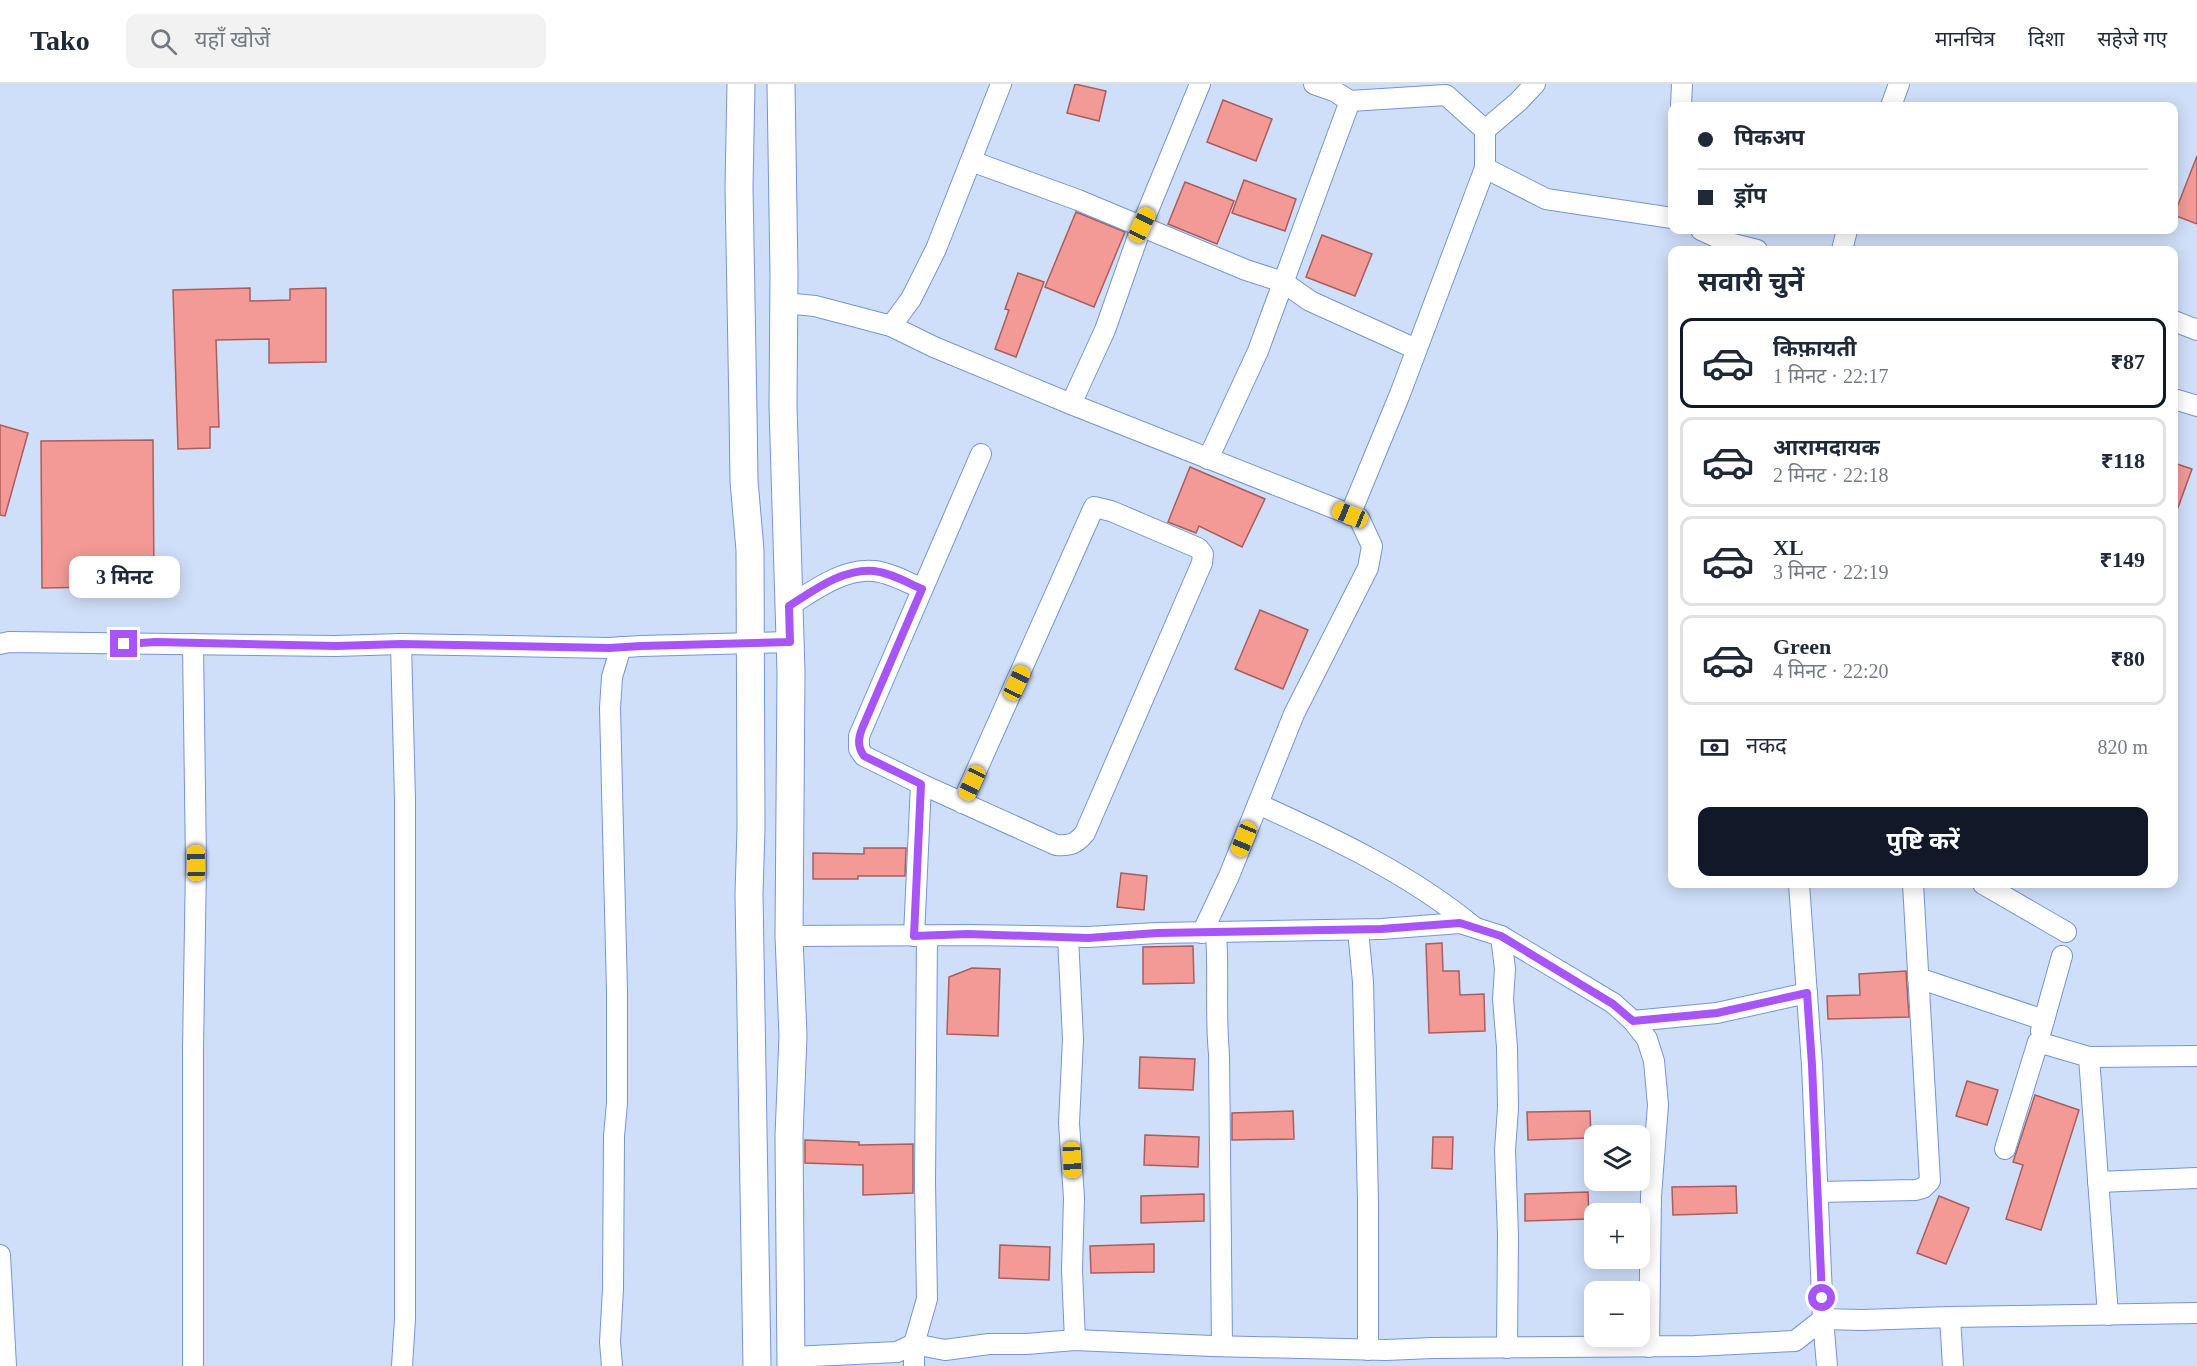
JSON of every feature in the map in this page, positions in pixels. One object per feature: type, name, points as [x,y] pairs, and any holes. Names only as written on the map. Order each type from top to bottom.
[{"type":"street","points":[[741,84],[744,481],[750,550],[751,828],[749,894],[757,1366]]},
{"type":"street","points":[[781,84],[783,406],[790,642],[789,936],[793,1036],[789,1136],[792,1362],[897,1352],[914,1344],[945,1350],[989,1344],[1075,1340],[1368,1350],[1649,1347]]},
{"type":"street","points":[[891,327],[919,285],[936,249],[1002,84]]},
{"type":"street","points":[[1071,404],[1105,330],[1142,225],[1200,84]]},
{"type":"street","points":[[1314,84],[1334,91],[1350,101],[1446,89],[1485,130],[1485,168],[1400,394],[1350,515]]},
{"type":"street","points":[[1485,130],[1535,84]]},
{"type":"street","points":[[1681,102],[1682,84]]},
{"type":"street","points":[[1892,102],[1899,84]]},
{"type":"street","points":[[1208,459],[1258,351],[1350,101]]},
{"type":"street","points":[[971,161],[1142,225],[1246,270],[1283,282],[1310,301],[1416,349]]},
{"type":"street","points":[[1485,168],[1546,199],[1668,217]]},
{"type":"street","points":[[1710,234],[1741,246]]},
{"type":"street","points":[[784,303],[815,306],[891,327],[1071,404],[1359,518],[1372,546],[1368,568],[1294,714],[1229,876],[1209,933],[1218,964],[1216,1016],[1219,1054],[1222,1346]]},
{"type":"street","points":[[2178,323],[2197,330]]},
{"type":"street","points":[[2178,400],[2197,406]]},
{"type":"street","points":[[962,803],[1094,507],[1111,511],[1198,549],[1203,554],[1202,563],[1085,833],[1077,843],[1067,846],[1056,845],[962,803],[864,756],[859,749],[859,736],[981,454]]},
{"type":"street","points":[[789,606],[845,575],[872,571],[889,574],[922,589]]},
{"type":"street","points":[[0,644],[57,642],[621,647],[790,642]]},
{"type":"street","points":[[193,644],[196,863],[193,1050],[193,1366]]},
{"type":"street","points":[[401,644],[405,800],[405,1319],[402,1366]]},
{"type":"street","points":[[612,1366],[610,1342],[613,1289],[614,1136],[617,1103],[617,991],[610,708],[612,677],[621,647]]},
{"type":"street","points":[[914,1366],[914,1344],[927,1299],[920,936],[921,784]]},
{"type":"street","points":[[1258,804],[1376,861],[1456,912],[1475,928]]},
{"type":"street","points":[[1799,888],[1827,1366]]},
{"type":"street","points":[[1818,1192],[1916,1190],[1923,1188],[1930,1181],[1913,888]]},
{"type":"street","points":[[1990,888],[2066,932]]},
{"type":"street","points":[[789,936],[968,934],[1068,938],[1157,933],[1358,930],[1460,923],[1501,936],[1613,1004],[1633,1021],[1647,1039],[1654,1061],[1658,1105],[1651,1196],[1650,1281]]},
{"type":"street","points":[[1358,930],[1363,982],[1368,1202],[1368,1350]]},
{"type":"street","points":[[1501,936],[1505,969],[1503,999],[1508,1108],[1505,1150],[1508,1235],[1507,1348]]},
{"type":"street","points":[[1068,938],[1073,1039],[1069,1123],[1074,1198],[1072,1270],[1075,1340]]},
{"type":"street","points":[[2005,1149],[2062,956]]},
{"type":"street","points":[[1918,978],[2044,1020]]},
{"type":"street","points":[[1633,1021],[1717,1013],[1807,993]]},
{"type":"street","points":[[2038,1042],[2089,1057],[2197,1056]]},
{"type":"street","points":[[2089,1057],[2108,1315]]},
{"type":"street","points":[[2098,1182],[2197,1178]]},
{"type":"street","points":[[0,1255],[6,1366]]},
{"type":"street","points":[[1650,1347],[1795,1341],[1823,1319],[2197,1313]]},
{"type":"street","points":[[1950,1317],[1953,1366]]},
{"type":"building","points":[[1075,84],[1106,91],[1099,121],[1067,113]]},
{"type":"building","points":[[1223,100],[1272,119],[1256,161],[1207,142]]},
{"type":"building","points":[[2197,156],[2197,224],[2178,217],[2178,205]]},
{"type":"building","points":[[1244,180],[1296,199],[1285,231],[1232,213]]},
{"type":"building","points":[[1185,182],[1234,201],[1217,244],[1168,224]]},
{"type":"building","points":[[1076,212],[1125,232],[1094,307],[1045,287]]},
{"type":"building","points":[[1322,235],[1372,254],[1355,296],[1306,277]]},
{"type":"building","points":[[1018,273],[1044,282],[1016,357],[995,349],[1009,310],[1005,309]]},
{"type":"building","points":[[250,288],[250,301],[290,300],[290,289],[326,288],[326,362],[269,363],[269,339],[216,340],[219,427],[210,427],[210,448],[178,449],[173,290]]},
{"type":"building","points":[[0,425],[28,433],[5,516],[0,515]]},
{"type":"building","points":[[153,440],[154,586],[42,588],[41,441]]},
{"type":"building","points":[[2178,464],[2192,469],[2178,508]]},
{"type":"building","points":[[1190,467],[1265,499],[1242,547],[1199,526],[1196,533],[1168,522]]},
{"type":"building","points":[[1260,610],[1308,630],[1283,689],[1235,669]]},
{"type":"building","points":[[864,848],[906,848],[905,876],[813,879],[813,853],[864,854]]},
{"type":"building","points":[[1121,873],[1147,876],[1144,910],[1117,907]]},
{"type":"building","points":[[1442,943],[1443,971],[1459,971],[1460,995],[1484,994],[1485,1031],[1429,1033],[1426,944]]},
{"type":"building","points":[[1193,946],[1194,983],[1143,984],[1143,947]]},
{"type":"building","points":[[972,968],[1000,969],[998,1036],[947,1034],[949,977]]},
{"type":"building","points":[[1906,971],[1909,1017],[1828,1019],[1827,996],[1860,995],[1859,974]]},
{"type":"building","points":[[1140,1057],[1195,1059],[1193,1090],[1139,1088]]},
{"type":"building","points":[[1967,1081],[1998,1090],[1987,1125],[1956,1116]]},
{"type":"building","points":[[2035,1095],[2079,1110],[2041,1230],[2006,1219],[2023,1165],[2013,1162]]},
{"type":"building","points":[[1293,1111],[1294,1139],[1232,1140],[1232,1113]]},
{"type":"building","points":[[1590,1111],[1591,1125],[1584,1125],[1584,1138],[1528,1140],[1527,1112]]},
{"type":"building","points":[[1145,1135],[1199,1137],[1198,1167],[1144,1165]]},
{"type":"building","points":[[1433,1137],[1453,1137],[1452,1169],[1432,1168]]},
{"type":"building","points":[[805,1140],[859,1142],[859,1145],[913,1144],[913,1193],[863,1195],[863,1165],[805,1163]]},
{"type":"building","points":[[1736,1186],[1737,1213],[1673,1215],[1672,1187]]},
{"type":"building","points":[[1588,1192],[1588,1203],[1584,1203],[1584,1219],[1525,1221],[1525,1194]]},
{"type":"building","points":[[1204,1194],[1204,1221],[1141,1223],[1141,1196]]},
{"type":"building","points":[[1939,1196],[1969,1208],[1946,1264],[1917,1253]]},
{"type":"building","points":[[1154,1244],[1154,1272],[1091,1273],[1090,1246]]},
{"type":"building","points":[[1000,1245],[1050,1247],[1049,1280],[999,1278]]},
{"type":"route","points":[[124,644],[156,642],[205,645],[336,646],[401,644],[609,648],[790,642],[789,606],[845,575],[872,571],[889,574],[922,589],[859,736],[859,749],[864,756],[921,784],[914,936],[968,934],[1088,938],[1157,933],[1381,929],[1460,923],[1501,936],[1613,1004],[1633,1021],[1717,1013],[1807,993],[1822,1298]]}]
